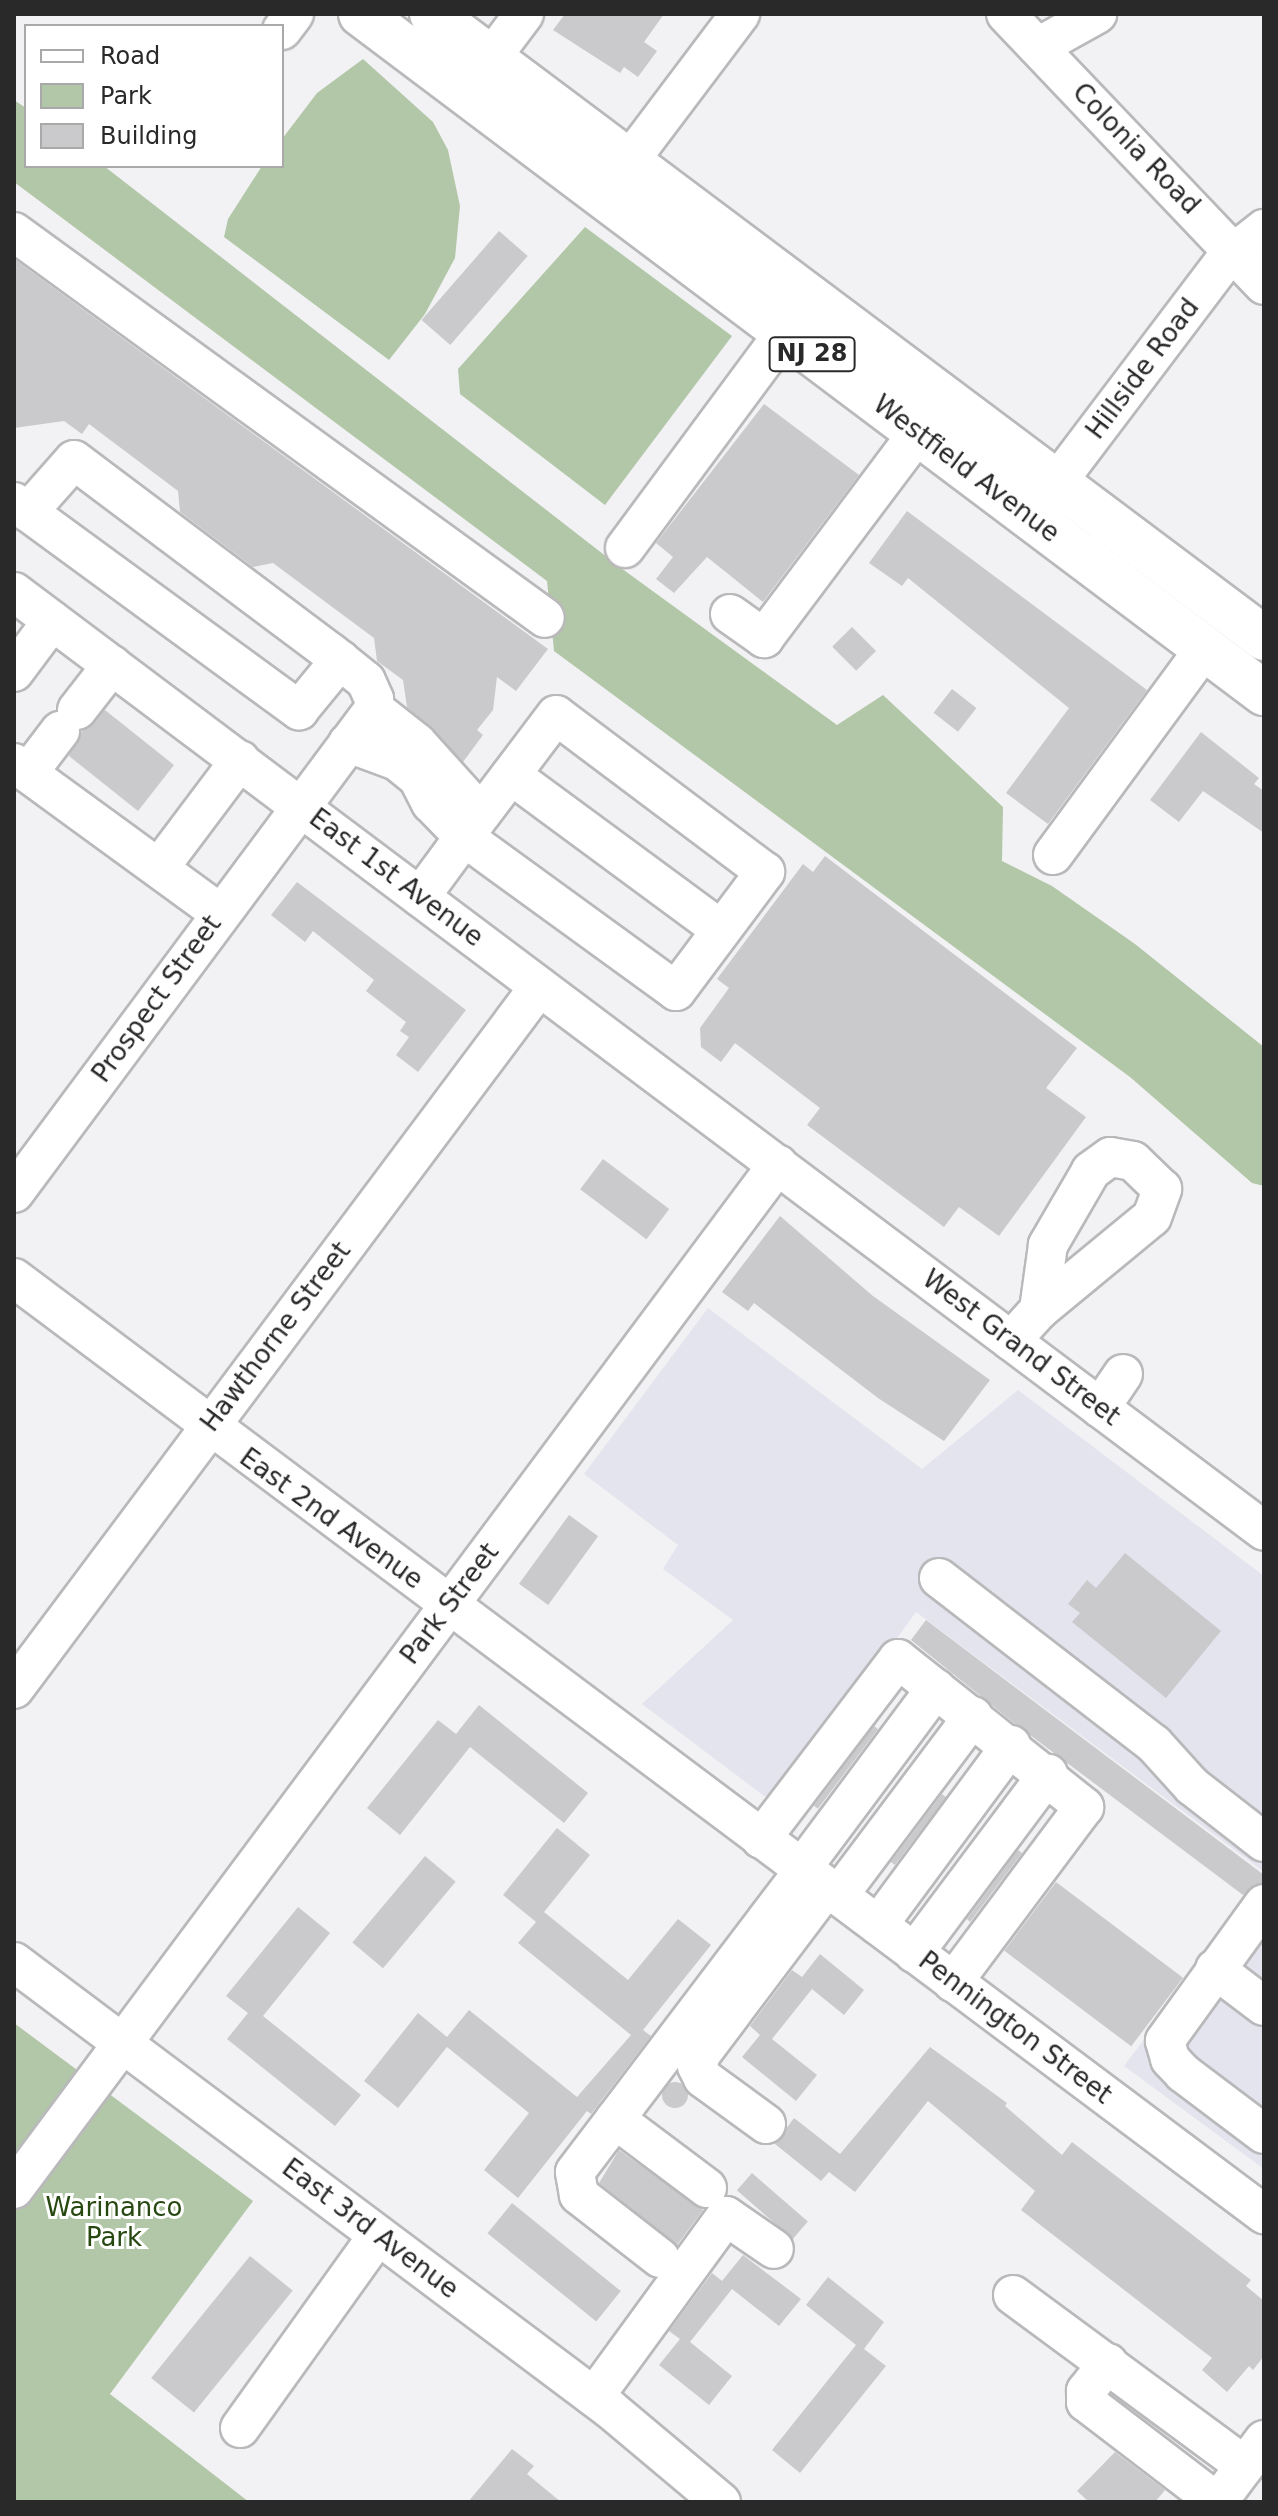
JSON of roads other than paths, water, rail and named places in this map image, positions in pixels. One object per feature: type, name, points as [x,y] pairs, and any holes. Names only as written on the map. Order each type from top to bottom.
[{"type":"main road","name":"Westfield Avenue","points":[[361,14],[616,178],[1057,483],[1264,638]]},
{"type":"main road","name":"Westfield Avenue","points":[[432,14],[491,58],[784,333],[1264,693]]},
{"type":"street","points":[[491,58],[524,14]]},
{"type":"street","points":[[616,178],[740,14]]},
{"type":"street","name":"Colonia Road","points":[[1006,14],[1264,285]]},
{"type":"street","points":[[1038,47],[1097,14]]},
{"type":"street","name":"Hillside Road","points":[[1031,518],[1234,251],[1264,229]]},
{"type":"street","points":[[14,232],[545,618]]},
{"type":"street","points":[[625,548],[784,333]]},
{"type":"street","points":[[730,614],[764,638],[918,433]]},
{"type":"street","points":[[340,660],[299,710],[21,507],[74,460],[340,660],[366,681],[374,709],[417,743],[472,826]]},
{"type":"street","name":"East 1st Avenue","points":[[14,592],[778,1164]]},
{"type":"street","points":[[14,672],[52,621]]},
{"type":"street","points":[[1053,855],[1205,648]]},
{"type":"street","points":[[112,665],[68,721],[21,768],[220,913]]},
{"type":"street","name":"Prospect Street","points":[[14,1193],[374,709]]},
{"type":"street","points":[[348,743],[373,749],[407,769],[472,826],[676,991],[765,872],[556,715],[472,826],[420,897]]},
{"type":"street","points":[[159,868],[240,760]]},
{"type":"street","points":[[511,775],[721,930]]},
{"type":"street","name":"Hawthorne Street","points":[[14,1689],[539,987]]},
{"type":"street","points":[[1011,1341],[1039,1310],[1152,1217],[1162,1189],[1133,1161],[1110,1157],[1091,1171],[1048,1245],[1039,1310]]},
{"type":"street","name":"West Grand Street","points":[[778,1164],[1264,1531]]},
{"type":"street","name":"Park Street","points":[[14,2189],[778,1164]]},
{"type":"street","name":"East 2nd Avenue","points":[[14,1278],[207,1428],[764,1840]]},
{"type":"street","points":[[1100,1408],[1123,1374]]},
{"type":"street","points":[[939,1578],[1154,1744],[1192,1786],[1264,1842]]},
{"type":"street","points":[[764,1840],[894,1661],[936,1688],[1048,1774],[1084,1807],[953,1982]]},
{"type":"street","points":[[766,2124],[703,2078],[697,2066],[818,1880],[936,1688]]},
{"type":"street","points":[[660,2258],[579,2195],[574,2184],[575,2172],[615,2119],[818,1880],[973,1716]]},
{"type":"street","points":[[878,1925],[1011,1745]]},
{"type":"street","points":[[914,1953],[1048,1774]]},
{"type":"street","name":"Pennington Street","points":[[764,1840],[1264,2214]]},
{"type":"street","points":[[1264,1904],[1167,2034],[1165,2050],[1183,2073],[1264,2134]]},
{"type":"street","name":"East 3rd Avenue","points":[[14,1962],[594,2397],[721,2502]]},
{"type":"street","points":[[1215,1969],[1264,2006]]},
{"type":"street","points":[[615,2119],[707,2188]]},
{"type":"street","points":[[594,2397],[726,2216],[774,2249]]},
{"type":"street","points":[[240,2428],[378,2235]]},
{"type":"street","points":[[1013,2295],[1108,2363],[1254,2453],[1217,2502],[1086,2402],[1086,2391],[1108,2363]]},
{"type":"park label","name":"Warinanco Park","points":[[114,2223]]}]
